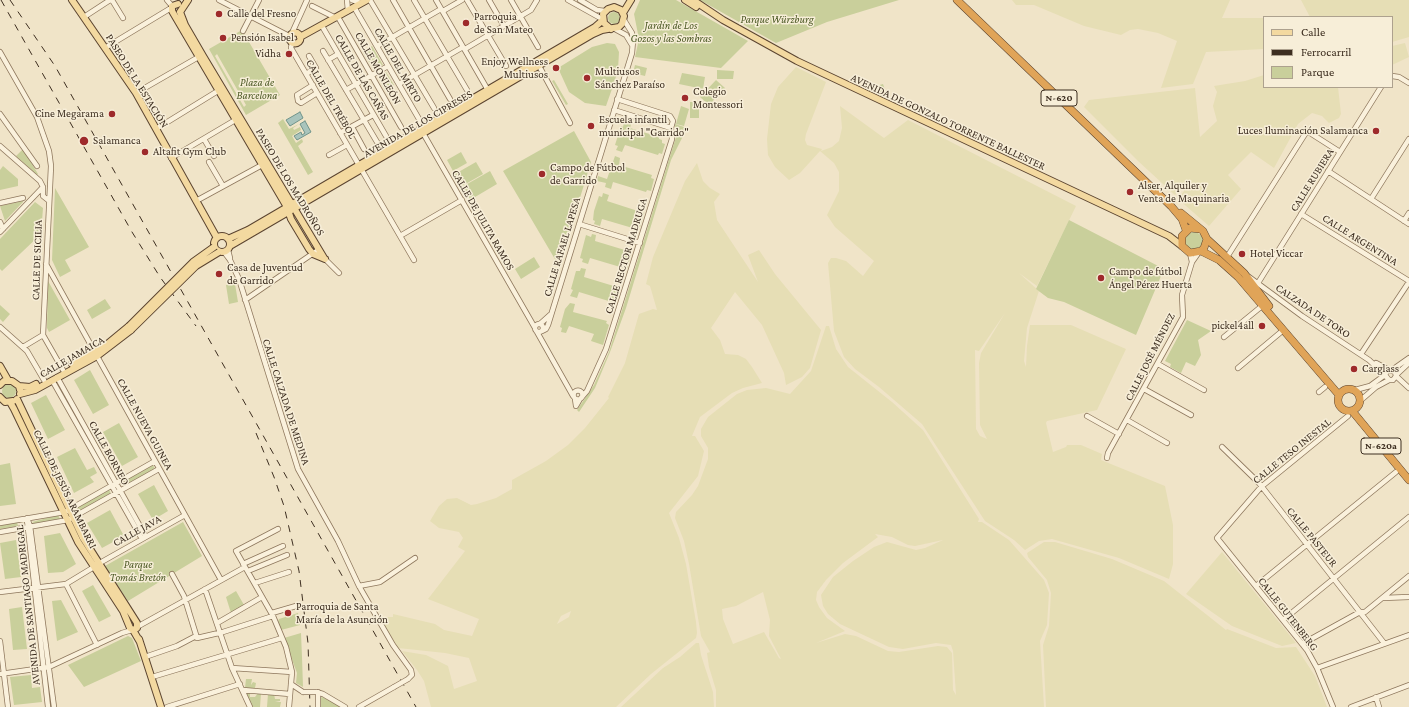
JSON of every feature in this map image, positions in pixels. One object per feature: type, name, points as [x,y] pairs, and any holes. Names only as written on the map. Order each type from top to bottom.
[{"type":"highway","name":"N-620","points":[[958,0],[1171,206],[1182,219],[1184,233],[1182,246]]},
{"type":"highway","name":"N-620","points":[[1171,206],[1199,228],[1207,239]]},
{"type":"highway","points":[[1184,233],[1190,228],[1199,228]]},
{"type":"highway","points":[[1200,252],[1206,244],[1207,239],[1227,257],[1247,276],[1299,346]]},
{"type":"highway","points":[[1182,246],[1190,253],[1200,252],[1219,260],[1238,277],[1299,346],[1339,395]]},
{"type":"highway","points":[[1343,390],[1355,390],[1360,400],[1357,409],[1350,414],[1343,411],[1339,407],[1337,401],[1343,390]]},
{"type":"highway","name":"N-620a","points":[[1350,414],[1409,480]]},
{"type":"main road","name":"PASEO DE LA ESTACIÓN","points":[[72,0],[136,93],[217,238]]},
{"type":"main road","points":[[188,0],[177,7],[201,56],[237,117]]},
{"type":"main road","points":[[615,0],[603,19],[605,26],[613,29],[619,27],[629,2]]},
{"type":"main road","name":"AVENIDA DE GONZALO TORRENTE BALLESTER","points":[[684,0],[710,15],[723,20]]},
{"type":"main road","name":"AVENIDA DE GONZALO TORRENTE BALLESTER","points":[[693,0],[723,20],[797,62],[1169,236],[1182,246]]},
{"type":"main road","points":[[300,37],[297,33],[291,34],[290,44],[298,42],[300,37],[365,1]]},
{"type":"main road","points":[[608,9],[618,8],[624,16]]},
{"type":"main road","name":"AVENIDA DE LOS CIPRESES","points":[[538,63],[597,26],[603,19]]},
{"type":"main road","name":"AVENIDA DE LOS CIPRESES","points":[[223,249],[360,166],[538,63],[596,32],[613,29]]},
{"type":"main road","name":"PASEO DE LOS MADROÑOS","points":[[237,117],[262,165],[290,208]]},
{"type":"main road","name":"PASEO DE LOS MADROÑOS","points":[[237,117],[316,252],[325,259]]},
{"type":"main road","name":"AVENIDA DE LOS CIPRESES","points":[[228,239],[290,208]]},
{"type":"main road","name":"AVENIDA DE GONZALO TORRENTE BALLESTER","points":[[1169,236],[1184,233]]},
{"type":"main road","points":[[223,236],[228,239],[223,249],[217,238],[223,236]]},
{"type":"main road","name":"CALLE JAMAICA","points":[[10,402],[18,396],[35,390],[55,379],[95,354],[130,328],[193,262],[223,249]]},
{"type":"main road","name":"CALLE JAMAICA","points":[[19,386],[30,387],[95,354]]},
{"type":"main road","points":[[0,366],[8,380]]},
{"type":"main road","points":[[0,382],[12,380],[19,386]]},
{"type":"main road","name":"CALLE DE JESÚS ARAMBARRI","points":[[19,386],[18,396],[70,518],[123,611],[135,626],[161,707]]},
{"type":"main road","points":[[0,397],[5,402],[10,402]]},
{"type":"main road","name":"CALLE DE JESÚS ARAMBARRI","points":[[10,402],[67,511]]},
{"type":"street","points":[[84,17],[109,0],[123,18]]},
{"type":"street","points":[[106,48],[177,7],[167,0]]},
{"type":"street","points":[[219,0],[250,17],[291,34],[307,0]]},
{"type":"street","points":[[243,31],[259,0]]},
{"type":"street","points":[[347,0],[351,9]]},
{"type":"street","points":[[352,0],[365,1],[392,38],[434,108]]},
{"type":"street","points":[[393,0],[450,99]]},
{"type":"street","points":[[414,0],[467,90]]},
{"type":"street","points":[[436,0],[489,91]]},
{"type":"street","points":[[378,46],[462,0]]},
{"type":"street","points":[[467,0],[506,66]]},
{"type":"street","points":[[489,0],[504,26]]},
{"type":"street","points":[[511,0],[538,47]]},
{"type":"street","points":[[399,84],[447,56],[488,36],[521,17],[532,10],[537,0]]},
{"type":"street","points":[[568,0],[603,19]]},
{"type":"street","points":[[582,1],[597,10],[608,9]]},
{"type":"street","points":[[312,6],[337,17]]},
{"type":"street","name":"CALLE DEL MIRTO","points":[[351,9],[378,46],[419,119],[422,130]]},
{"type":"street","points":[[326,13],[328,22]]},
{"type":"street","points":[[624,16],[632,33],[633,46]]},
{"type":"street","name":"CALLE MONLEÓN","points":[[337,17],[401,128]]},
{"type":"street","name":"CALLE DE LAS CAÑAS","points":[[322,26],[386,136]]},
{"type":"street","points":[[613,29],[626,35],[633,46]]},
{"type":"street","name":"CALLE DEL TRÉBOL","points":[[290,44],[290,48],[414,260]]},
{"type":"street","name":"CALLE RAFAEL LAPESA","points":[[540,330],[548,325],[633,46]]},
{"type":"street","points":[[323,51],[376,142]]},
{"type":"street","name":"CALLE DE SICILIA","points":[[0,52],[42,129],[50,155],[43,335]]},
{"type":"street","points":[[328,60],[338,54]]},
{"type":"street","points":[[136,93],[201,56]]},
{"type":"street","points":[[306,74],[316,68],[309,56]]},
{"type":"street","points":[[538,63],[570,123]]},
{"type":"street","points":[[346,90],[388,66]]},
{"type":"street","points":[[1393,76],[1409,83]]},
{"type":"street","points":[[313,85],[297,95],[297,100],[301,102],[317,93]]},
{"type":"street","name":"CALLE RUBIERA","points":[[1258,283],[1379,88]]},
{"type":"street","points":[[156,129],[220,89]]},
{"type":"street","points":[[614,110],[671,128],[673,120],[670,116],[617,99]]},
{"type":"street","points":[[340,133],[374,114]]},
{"type":"street","points":[[1,117],[36,166]]},
{"type":"street","points":[[171,158],[204,139],[237,117]]},
{"type":"street","points":[[352,127],[364,149]]},
{"type":"street","name":"CALLE RECTOR MADRUGA","points":[[577,396],[585,395],[606,349],[673,136],[671,128]]},
{"type":"street","name":"CALLE DE JULITA RAMOS","points":[[422,130],[528,316],[540,330],[546,346],[570,388],[577,396]]},
{"type":"street","points":[[1227,257],[1307,131],[1340,152]]},
{"type":"street","points":[[204,139],[214,156]]},
{"type":"street","points":[[1371,199],[1409,139]]},
{"type":"street","points":[[329,155],[347,145]]},
{"type":"street","points":[[1,150],[40,181],[43,187],[43,196]]},
{"type":"street","points":[[209,162],[223,186]]},
{"type":"street","points":[[196,201],[262,165]]},
{"type":"street","points":[[1328,171],[1407,222],[1409,213]]},
{"type":"street","points":[[2,230],[43,187],[49,186]]},
{"type":"street","points":[[33,198],[43,196],[48,200]]},
{"type":"street","points":[[0,203],[23,198]]},
{"type":"street","points":[[400,236],[462,200]]},
{"type":"street","name":"CALLE ARGENTINA","points":[[1301,214],[1409,281]]},
{"type":"street","points":[[0,222],[2,230]]},
{"type":"street","points":[[578,224],[640,243]]},
{"type":"street","name":"CALLE CALZADA DE MEDINA","points":[[223,249],[230,260],[245,300],[298,469],[338,541],[359,586],[393,645],[411,670],[410,677],[359,707]]},
{"type":"street","points":[[245,300],[316,252]]},
{"type":"street","name":"CALLE JOSÉ MÉNDEZ","points":[[1107,458],[1108,453],[1183,317],[1182,295],[1192,262],[1200,252]]},
{"type":"street","name":"CALLE JOSÉ MÉNDEZ","points":[[1190,253],[1192,262]]},
{"type":"street","name":"PASEO DE LOS MADROÑOS","points":[[325,259],[339,273]]},
{"type":"street","name":"CALLE NUEVA GUINEA","points":[[46,264],[221,580]]},
{"type":"street","name":"CALZADA DE TORO","points":[[1247,276],[1258,283],[1267,292],[1361,354],[1378,368],[1390,381]]},
{"type":"street","points":[[45,277],[53,277]]},
{"type":"street","points":[[1361,354],[1409,281]]},
{"type":"street","points":[[1224,337],[1262,306]]},
{"type":"street","points":[[540,330],[539,324],[550,315]]},
{"type":"street","name":"CALLE DE JULITA RAMOS","points":[[528,316],[539,324]]},
{"type":"street","points":[[0,327],[23,347],[44,380]]},
{"type":"street","name":"CALLE DE JULITA RAMOS","points":[[540,330],[546,346]]},
{"type":"street","points":[[1238,368],[1281,332]]},
{"type":"street","points":[[23,347],[43,335],[63,370]]},
{"type":"street","points":[[1355,390],[1370,386],[1390,370],[1409,358]]},
{"type":"street","name":"CALZADA DE TORO","points":[[1369,360],[1390,370]]},
{"type":"street","points":[[1360,400],[1376,387],[1390,381],[1409,363]]},
{"type":"street","points":[[1158,364],[1204,390]]},
{"type":"street","points":[[1378,368],[1378,381]]},
{"type":"street","points":[[1390,370],[1407,387]]},
{"type":"street","name":"CALLE BORNEO","points":[[55,379],[113,484],[120,491],[144,538]]},
{"type":"street","points":[[1390,381],[1407,387]]},
{"type":"street","points":[[1319,392],[1325,388]]},
{"type":"street","points":[[1144,389],[1191,415]]},
{"type":"street","name":"CALLE TESO INESTAL","points":[[1217,538],[1261,487],[1350,414]]},
{"type":"street","points":[[1087,416],[1119,434]]},
{"type":"street","points":[[1127,420],[1167,443]]},
{"type":"street","name":"CALLE PASTEUR","points":[[1222,447],[1261,487],[1384,643]]},
{"type":"street","points":[[0,522],[67,511],[155,461]]},
{"type":"street","points":[[0,532],[70,518],[159,469]]},
{"type":"street","points":[[1256,586],[1396,472]]},
{"type":"street","name":"CALLE BORNEO","points":[[113,484],[115,493],[144,538]]},
{"type":"street","name":"CALLE JAVA","points":[[66,584],[96,565],[185,515]]},
{"type":"street","points":[[1283,620],[1409,516]]},
{"type":"street","name":"AVENIDA DE SANTIAGO MADRIGAL","points":[[27,518],[46,668],[48,707]]},
{"type":"street","points":[[278,529],[236,550],[272,615],[282,638],[292,672],[289,707]]},
{"type":"street","name":"CALLE GUTENBERG","points":[[1217,538],[1302,644],[1317,668],[1333,707]]},
{"type":"street","points":[[2,673],[46,668],[97,645],[185,600],[283,546]]},
{"type":"street","points":[[245,567],[287,555]]},
{"type":"street","points":[[359,586],[380,582],[415,558]]},
{"type":"street","points":[[255,583],[289,572]]},
{"type":"street","points":[[172,574],[184,596],[196,637]]},
{"type":"street","points":[[1302,644],[1360,612],[1365,612],[1409,576]]},
{"type":"street","points":[[0,592],[66,584],[97,645]]},
{"type":"street","points":[[205,589],[232,668],[250,707]]},
{"type":"street","points":[[1383,598],[1409,596]]},
{"type":"street","points":[[219,622],[262,597]]},
{"type":"street","points":[[145,657],[177,646],[196,637],[220,632],[296,606]]},
{"type":"street","points":[[1317,668],[1409,635]]},
{"type":"street","points":[[152,678],[282,638]]},
{"type":"street","points":[[0,641],[2,673],[8,707]]},
{"type":"street","name":"AVENIDA DE SANTIAGO MADRIGAL","points":[[46,668],[54,707]]},
{"type":"street","points":[[232,668],[292,672]]},
{"type":"street","points":[[167,707],[240,684]]},
{"type":"street","points":[[291,684],[303,692],[317,692],[345,707]]},
{"type":"street","points":[[1351,707],[1409,685]]},
{"type":"street","points":[[243,690],[290,694]]},
{"type":"street","points":[[317,692],[318,707]]},
{"type":"street","points":[[1376,697],[1379,707]]},
{"type":"shaded area","points":[[1012,0],[1230,0],[1222,18],[1263,18],[1263,49],[1206,52],[1193,84],[1161,88],[1177,41],[1158,33],[1138,29],[1130,30],[1121,35],[1084,26],[1034,5],[1016,5]]},
{"type":"shaded area","points":[[1301,0],[1409,0],[1409,37],[1393,42],[1393,16],[1309,16]]},
{"type":"shaded area","points":[[1405,43],[1409,57],[1393,65],[1393,46]]},
{"type":"shaded area","points":[[796,67],[826,82],[805,140],[807,145],[822,149],[821,151],[832,147],[839,141],[842,128],[840,106],[884,138],[908,120],[1076,206],[1037,286],[1019,273],[1039,291],[1027,328],[1024,361],[1026,367],[1030,325],[1071,325],[1126,349],[1097,410],[1047,421],[1046,423],[1053,452],[1066,447],[1067,445],[1081,445],[1102,454],[1101,460],[1165,486],[1173,525],[1173,564],[1169,579],[1119,558],[1052,539],[1039,541],[1025,550],[1014,540],[985,521],[922,424],[879,387],[855,369],[844,357],[834,331],[828,263],[831,258],[846,261],[863,276],[874,261],[835,227],[827,215],[839,191],[839,172],[834,163],[820,151],[800,173],[789,180],[775,167],[768,155],[767,139],[771,104],[778,87]],"holes":[[[1005,313],[981,353],[979,363],[980,425],[987,439],[980,436],[976,429],[975,350],[979,351]]]},
{"type":"shaded area","points":[[1263,75],[1263,88],[1338,88],[1341,114],[1339,118],[1329,123],[1322,116],[1312,113],[1298,124],[1274,168],[1251,152],[1228,175],[1241,189],[1209,226],[1178,199],[1184,191],[1182,185],[1175,195],[1138,161],[1084,107],[1089,100],[1195,88],[1200,137],[1217,121],[1213,106],[1217,92],[1214,86],[1245,81]]},
{"type":"shaded area","points":[[697,163],[703,181],[710,188],[720,194],[714,202],[717,220],[758,282],[748,255],[759,250],[775,274],[821,330],[810,368],[802,377],[786,385],[784,373],[762,325],[735,292],[711,328],[720,340],[725,354],[738,355],[746,359],[762,383],[743,388],[732,393],[700,417],[692,436],[695,436],[704,451],[698,476],[669,513],[679,538],[686,564],[696,622],[696,638],[651,674],[616,707],[431,707],[424,681],[402,651],[426,655],[448,666],[454,689],[477,681],[469,658],[445,653],[398,648],[381,620],[384,617],[393,617],[393,614],[435,624],[444,630],[472,636],[479,619],[428,599],[465,551],[458,547],[463,538],[459,532],[439,528],[430,521],[439,506],[447,499],[457,498],[471,505],[496,498],[512,489],[512,480],[546,461],[568,445],[585,428],[609,398],[608,397],[625,363],[639,314],[653,309],[657,310],[650,286],[646,284],[653,257],[685,181]],"holes":[[[571,611],[569,617],[557,624],[561,616]]]},
{"type":"shaded area","points":[[826,326],[829,326],[836,349],[848,367],[892,402],[923,430],[979,519],[978,522],[982,522],[1009,540],[1044,580],[1049,593],[1047,625],[1040,641],[1044,707],[716,707],[716,690],[709,667],[707,653],[710,652],[701,636],[689,564],[684,541],[675,518],[676,512],[692,495],[698,486],[708,459],[708,448],[701,436],[701,429],[708,417],[737,394],[747,390],[766,388],[790,394],[811,371]],"holes":[[[875,534],[892,537],[908,545],[915,546],[943,540],[925,548],[916,550],[887,542],[874,547],[833,577],[821,595],[823,606],[828,614],[840,624],[889,647],[903,649],[936,643],[951,645],[953,651],[956,695],[953,690],[952,653],[947,647],[938,646],[899,652],[888,651],[856,636],[845,634],[816,643],[845,631],[827,618],[819,607],[816,600],[817,592],[826,580],[843,563],[878,537]],[[763,592],[770,620],[769,636],[781,659],[764,632],[733,644],[723,619],[722,609],[736,606]]]},
{"type":"shaded area","points":[[1044,542],[1055,542],[1112,559],[1164,581],[1226,630],[1227,629],[1276,648],[1296,647],[1315,676],[1327,707],[1046,707],[1043,645],[1049,626],[1051,593],[1047,580],[1028,557],[1027,553]]},
{"type":"shaded area","points":[[1222,552],[1296,643],[1282,646],[1232,626],[1186,594]]},
{"type":"shaded area","points":[[696,643],[699,643],[701,655],[713,692],[714,707],[621,707],[663,668],[680,657]]},
{"type":"green space","name":"Jardín de Los Gozos y las Sombras","points":[[640,0],[676,0],[748,41],[721,68],[635,57],[639,39],[634,14]]},
{"type":"green space","name":"Parque Würzburg","points":[[700,0],[899,0],[827,22],[776,43]]},
{"type":"green space","points":[[616,12],[619,13],[619,23],[612,24],[609,23],[608,16],[609,13]]},
{"type":"green space","name":"Plaza de Barcelona","points":[[242,30],[280,95],[246,115],[209,49]],"holes":[[[217,54],[246,105],[244,107],[215,56]]]},
{"type":"green space","name":"Multiusos Sánchez Paraíso","points":[[607,43],[615,44],[619,52],[618,70],[606,106],[585,103],[569,92],[558,68],[592,47]]},
{"type":"green space","points":[[372,46],[383,65],[374,70],[363,52]]},
{"type":"green space","points":[[635,65],[647,68],[645,76],[633,73]]},
{"type":"green space","points":[[717,70],[734,71],[733,79],[717,79]]},
{"type":"green space","points":[[386,72],[394,85],[385,90],[378,77]]},
{"type":"green space","points":[[682,73],[705,77],[703,89],[679,84]]},
{"type":"green space","points":[[554,80],[568,104],[566,105],[552,81]]},
{"type":"green space","points":[[716,80],[725,88],[709,105],[700,97]]},
{"type":"green space","points":[[883,84],[888,99],[866,89]]},
{"type":"green space","points":[[690,102],[699,102],[699,118],[690,118]]},
{"type":"green space","points":[[681,106],[689,109],[684,126],[676,124]]},
{"type":"green space","points":[[283,119],[289,129],[299,124],[293,128],[294,130],[300,127],[301,130],[292,136],[296,143],[302,139],[303,142],[298,146],[313,172],[308,175],[278,123]]},
{"type":"green space","points":[[628,120],[632,121],[630,128],[659,137],[659,139],[662,140],[662,143],[665,144],[662,154],[659,153],[658,155],[625,145],[622,152],[616,150],[618,146],[615,145],[621,126],[623,127],[624,123],[627,123]]},
{"type":"green space","points":[[675,124],[687,128],[671,160],[626,308],[610,352],[595,388],[579,412],[577,410],[594,385],[609,352],[676,137]]},
{"type":"green space","points":[[574,131],[591,162],[559,266],[503,171]]},
{"type":"green space","points":[[23,149],[38,174],[37,175],[16,156]]},
{"type":"green space","points":[[461,152],[467,163],[453,171],[447,160]]},
{"type":"green space","points":[[615,156],[620,158],[619,165],[652,175],[651,178],[654,179],[651,191],[647,190],[646,192],[613,182],[611,189],[605,187],[606,183],[597,181],[598,176],[607,179]]},
{"type":"green space","points":[[476,162],[483,174],[462,186],[455,174]]},
{"type":"green space","points":[[3,166],[18,179],[18,186],[0,190],[0,170]]},
{"type":"green space","points":[[490,171],[497,184],[470,200],[462,187]]},
{"type":"green space","points":[[55,188],[89,247],[65,260],[71,271],[60,277],[52,260]]},
{"type":"green space","points":[[603,193],[609,195],[607,201],[644,213],[640,227],[636,226],[636,229],[602,219],[600,226],[594,224],[594,211],[599,196],[602,197]]},
{"type":"green space","points":[[23,202],[5,221],[0,206]]},
{"type":"green space","points":[[35,202],[43,208],[41,234],[2,271],[0,269],[0,239]]},
{"type":"green space","name":"Campo de fútbol Ángel Pérez Huerta","points":[[1069,220],[1164,269],[1136,335],[1064,302],[1048,298],[1036,289]]},
{"type":"green space","points":[[1194,232],[1200,235],[1203,241],[1200,247],[1194,250],[1188,247],[1185,241],[1188,235]]},
{"type":"green space","points":[[592,234],[596,235],[595,241],[628,251],[628,253],[631,254],[627,269],[590,258],[588,264],[582,262],[583,259],[580,258],[586,235],[591,237]]},
{"type":"green space","points":[[534,257],[540,267],[521,279],[515,269]]},
{"type":"green space","points":[[581,268],[586,269],[584,277],[617,287],[616,290],[620,291],[617,301],[613,300],[612,302],[579,292],[577,298],[570,296],[573,290],[571,289],[576,271],[580,271]]},
{"type":"green space","points":[[48,281],[70,320],[49,332],[47,328]]},
{"type":"green space","points":[[235,284],[238,302],[229,304],[226,285]]},
{"type":"green space","points":[[105,299],[111,308],[92,319],[87,310]]},
{"type":"green space","points":[[570,303],[575,304],[573,312],[607,321],[606,323],[609,325],[603,345],[591,341],[594,334],[569,326],[566,333],[561,332],[562,328],[560,327],[565,309]]},
{"type":"green space","points":[[0,305],[10,314],[3,322],[0,319]]},
{"type":"green space","points":[[1187,320],[1211,331],[1198,340],[1201,355],[1195,366],[1186,362],[1181,373],[1170,367],[1171,364],[1165,361]]},
{"type":"green space","points":[[90,370],[109,405],[93,414],[74,380]]},
{"type":"green space","points":[[9,384],[14,386],[16,391],[14,396],[9,398],[4,396],[2,391],[4,386]]},
{"type":"green space","points":[[46,395],[65,430],[48,439],[31,403]]},
{"type":"green space","points":[[119,423],[138,457],[122,466],[103,432]]},
{"type":"green space","points":[[75,448],[87,470],[94,467],[97,473],[90,477],[94,482],[74,493],[57,457]]},
{"type":"green space","points":[[10,463],[16,504],[0,506],[0,465]]},
{"type":"green space","points":[[153,465],[155,469],[123,486],[121,482]]},
{"type":"green space","points":[[154,485],[168,511],[153,520],[138,494]]},
{"type":"green space","points":[[109,489],[111,494],[75,513],[74,509]]},
{"type":"green space","points":[[110,510],[124,536],[102,548],[87,523]]},
{"type":"green space","points":[[58,515],[60,519],[35,524],[32,522]]},
{"type":"green space","points":[[17,522],[18,526],[0,529],[0,525]]},
{"type":"green space","name":"Parque Tomás Bretón","points":[[183,522],[202,556],[128,601],[105,566]]},
{"type":"green space","points":[[60,533],[76,564],[63,572],[48,573],[44,536]]},
{"type":"green space","points":[[16,540],[21,577],[5,579],[0,543]]},
{"type":"green space","points":[[93,585],[111,616],[99,622],[82,591]]},
{"type":"green space","points":[[236,591],[244,605],[231,613],[226,597]]},
{"type":"green space","points":[[61,600],[78,632],[57,641],[52,601]]},
{"type":"green space","points":[[22,607],[27,649],[13,650],[9,609]]},
{"type":"green space","points":[[298,613],[300,625],[281,630],[278,621],[279,619]]},
{"type":"green space","points":[[301,633],[303,687],[296,683],[297,673],[284,638]]},
{"type":"green space","points":[[128,636],[132,638],[141,661],[84,687],[68,665]]},
{"type":"green space","points":[[31,675],[32,688],[40,687],[42,702],[14,705],[10,677]]},
{"type":"green space","points":[[246,679],[252,679],[251,685],[253,682],[256,683],[255,688],[245,688]]},
{"type":"green space","points":[[246,692],[250,692],[250,697],[255,697],[258,693],[261,693],[260,707],[252,707]]},
{"type":"green space","points":[[268,694],[274,694],[275,699],[280,699],[280,701],[275,702],[281,702],[280,707],[267,707]]},
{"type":"green space","points":[[322,697],[340,707],[320,707],[320,698]]},
{"type":"water","points":[[300,112],[303,118],[290,126],[286,120]]},
{"type":"water","points":[[305,121],[311,132],[297,140],[294,136],[301,132],[302,135],[305,133],[300,124]]},
{"type":"railway","points":[[1,0],[132,232],[160,277],[196,326]]},
{"type":"railway","points":[[10,0],[55,66],[416,707]]},
{"type":"railway","points":[[256,433],[284,506],[299,571],[308,643],[310,707]]},
{"type":"place","name":"Calle del Fresno","points":[[219,14]]},
{"type":"place","name":"Parroquia de San Mateo","points":[[466,23]]},
{"type":"place","name":"Pensión Isabel","points":[[223,38]]},
{"type":"place","name":"Vidha","points":[[289,54]]},
{"type":"place","name":"Enjoy Wellness Multiusos","points":[[556,68]]},
{"type":"place","name":"Multiusos Sánchez Paraíso","points":[[587,78]]},
{"type":"place","name":"Colegio Montessori","points":[[685,98]]},
{"type":"place","name":"Cine Megarama","points":[[112,114]]},
{"type":"place","name":"Escuela infantil municipal \"Garrido\"","points":[[591,126]]},
{"type":"place","name":"Luces Iluminación Salamanca","points":[[1376,131]]},
{"type":"place","name":"Salamanca","points":[[84,141]]},
{"type":"place","name":"Altafit Gym Club","points":[[145,152]]},
{"type":"place","name":"Campo de Fútbol de Garrido","points":[[542,174]]},
{"type":"place","name":"Alser, Alquiler y Venta de Maquinaria","points":[[1130,192]]},
{"type":"place","name":"Hotel Viccar","points":[[1242,254]]},
{"type":"place","name":"Casa de Juventud de Garrido","points":[[219,274]]},
{"type":"place","name":"Campo de fútbol Ángel Pérez Huerta","points":[[1101,278]]},
{"type":"place","name":"pickel4all","points":[[1262,326]]},
{"type":"place","name":"Carglass","points":[[1354,369]]},
{"type":"place","name":"Parroquia de Santa María de la Asunción","points":[[288,613]]}]
